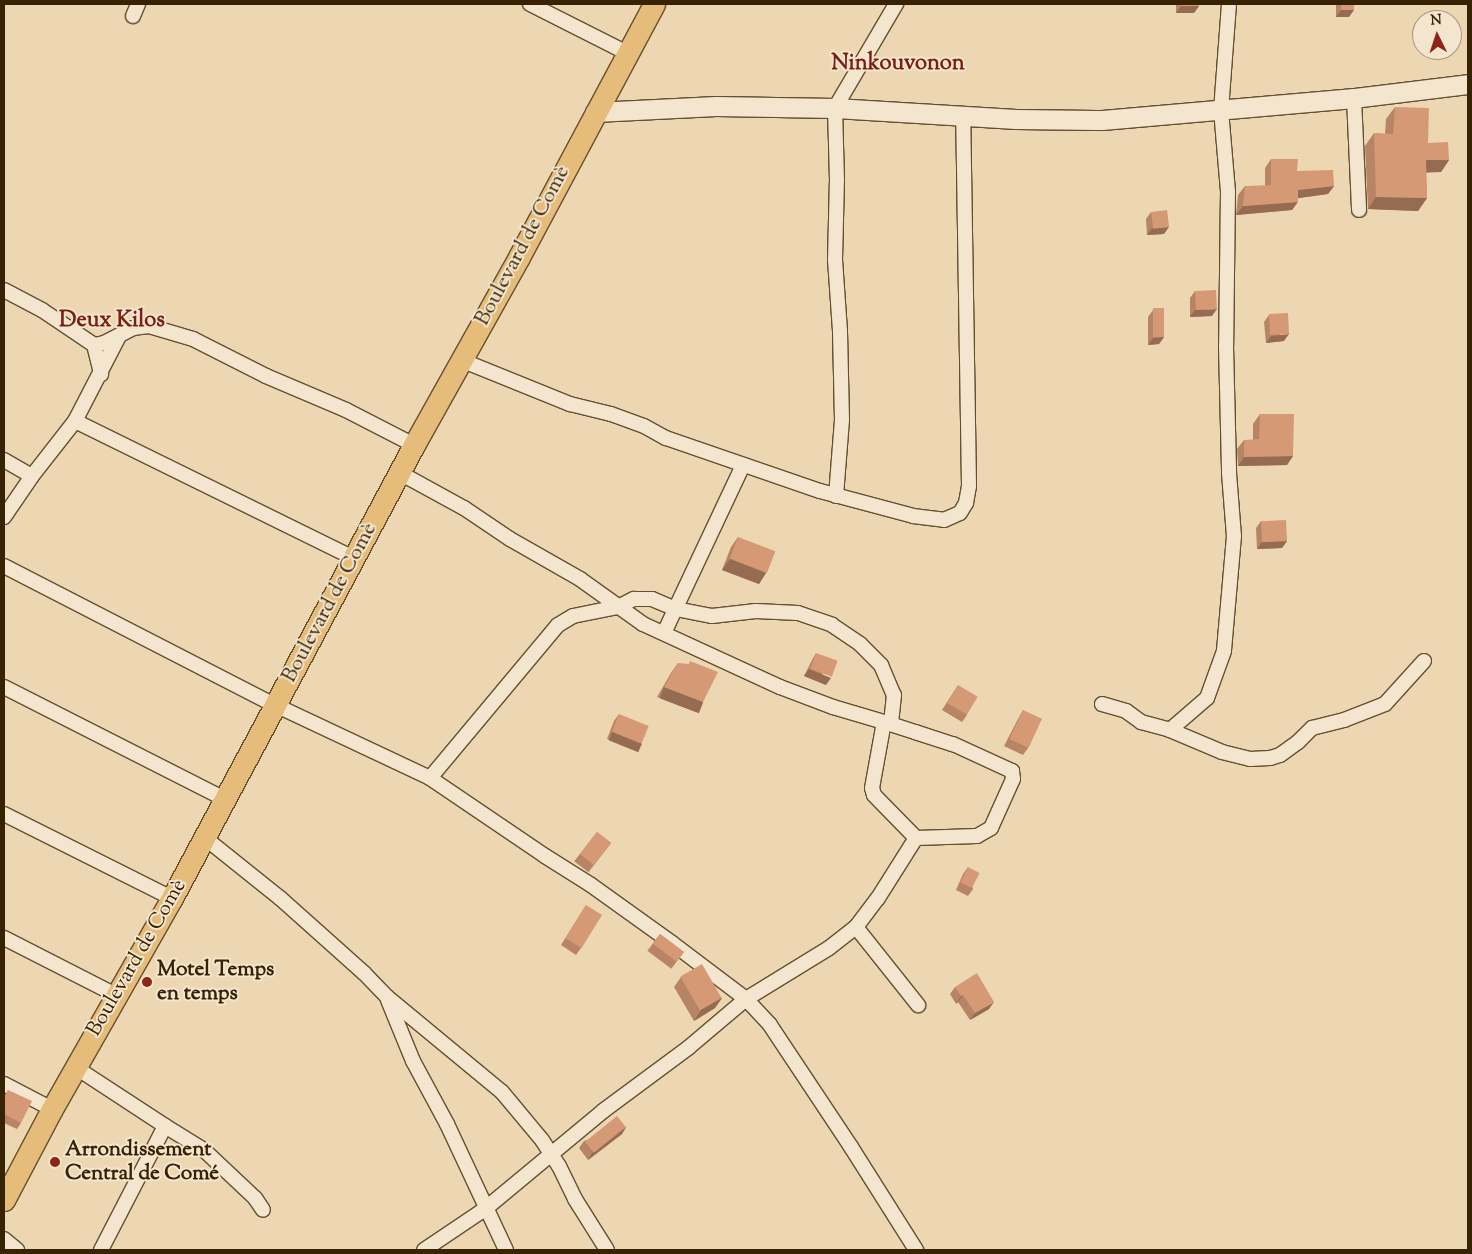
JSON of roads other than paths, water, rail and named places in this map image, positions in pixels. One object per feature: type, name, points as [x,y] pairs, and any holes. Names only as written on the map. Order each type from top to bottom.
[{"type":"main road","name":"Boulevard de Comè","points":[[4,1200],[75,1067],[205,838],[414,445],[462,360],[654,4]]},
{"type":"street","points":[[530,4],[627,53]]},
{"type":"street","points":[[836,496],[842,420],[840,331],[835,260],[837,180],[835,108],[896,4]]},
{"type":"street","points":[[1170,730],[1207,698],[1224,651],[1234,536],[1229,473],[1226,346],[1228,192],[1221,110],[1229,4]]},
{"type":"street","points":[[595,112],[716,106],[835,108],[1016,119],[1102,120],[1354,98],[1468,84]]},
{"type":"street","points":[[1354,98],[1359,210]]},
{"type":"street","points":[[462,360],[570,404],[611,414],[644,426],[666,438],[836,496],[913,516],[944,520],[960,513],[966,503],[969,486],[963,115]]},
{"type":"street","points":[[4,290],[42,310],[94,345],[101,374]]},
{"type":"street","points":[[94,345],[119,336],[133,328],[149,326],[193,338],[266,376],[346,410],[414,445]]},
{"type":"street","points":[[4,517],[32,476],[75,421],[119,336]]},
{"type":"street","points":[[75,421],[354,558]]},
{"type":"street","points":[[4,460],[32,476]]},
{"type":"street","points":[[664,633],[743,465]]},
{"type":"street","points":[[400,473],[464,508],[539,556],[580,579],[618,606],[643,624],[780,687],[887,723],[953,744],[1012,771],[1014,776],[991,828],[984,834],[968,837],[916,838],[874,795],[872,788],[887,723],[894,694],[881,665],[860,644],[832,626],[798,614],[756,611],[712,616],[676,609],[652,599],[634,599],[618,606],[573,616],[558,625],[430,778]]},
{"type":"street","points":[[4,566],[275,705],[430,778],[545,856],[591,884],[746,999],[770,1025],[851,1147],[916,1250]]},
{"type":"street","points":[[1102,704],[1126,711],[1141,722],[1170,730],[1222,752],[1250,759],[1270,758],[1280,755],[1298,742],[1312,728],[1344,720],[1385,704],[1424,661]]},
{"type":"street","points":[[4,686],[225,798]]},
{"type":"street","points":[[4,814],[172,898]]},
{"type":"street","points":[[205,838],[280,898],[364,973],[387,997],[502,1092],[539,1136],[607,1250]]},
{"type":"street","points":[[424,1250],[485,1209],[746,999],[829,948],[856,927],[878,898],[916,838]]},
{"type":"street","points":[[856,927],[918,1005]]},
{"type":"street","points":[[4,938],[116,995]]},
{"type":"street","points":[[387,997],[413,1060],[447,1124],[485,1209],[506,1250]]},
{"type":"street","points":[[75,1067],[204,1150],[255,1198],[263,1210]]},
{"type":"street","points":[[4,1084],[52,1109]]},
{"type":"street","points":[[101,1250],[165,1126]]},
{"type":"street","points":[[4,1239],[16,1250]]},
{"type":"place","name":"Motel Temps en temps","points":[[147,982]]},
{"type":"place","name":"Arrondissement Central de Comé","points":[[55,1162]]},
{"type":"district","name":"Ninkouvonon","points":[[898,65]]},
{"type":"district","name":"Deux Kilos","points":[[112,322]]}]
